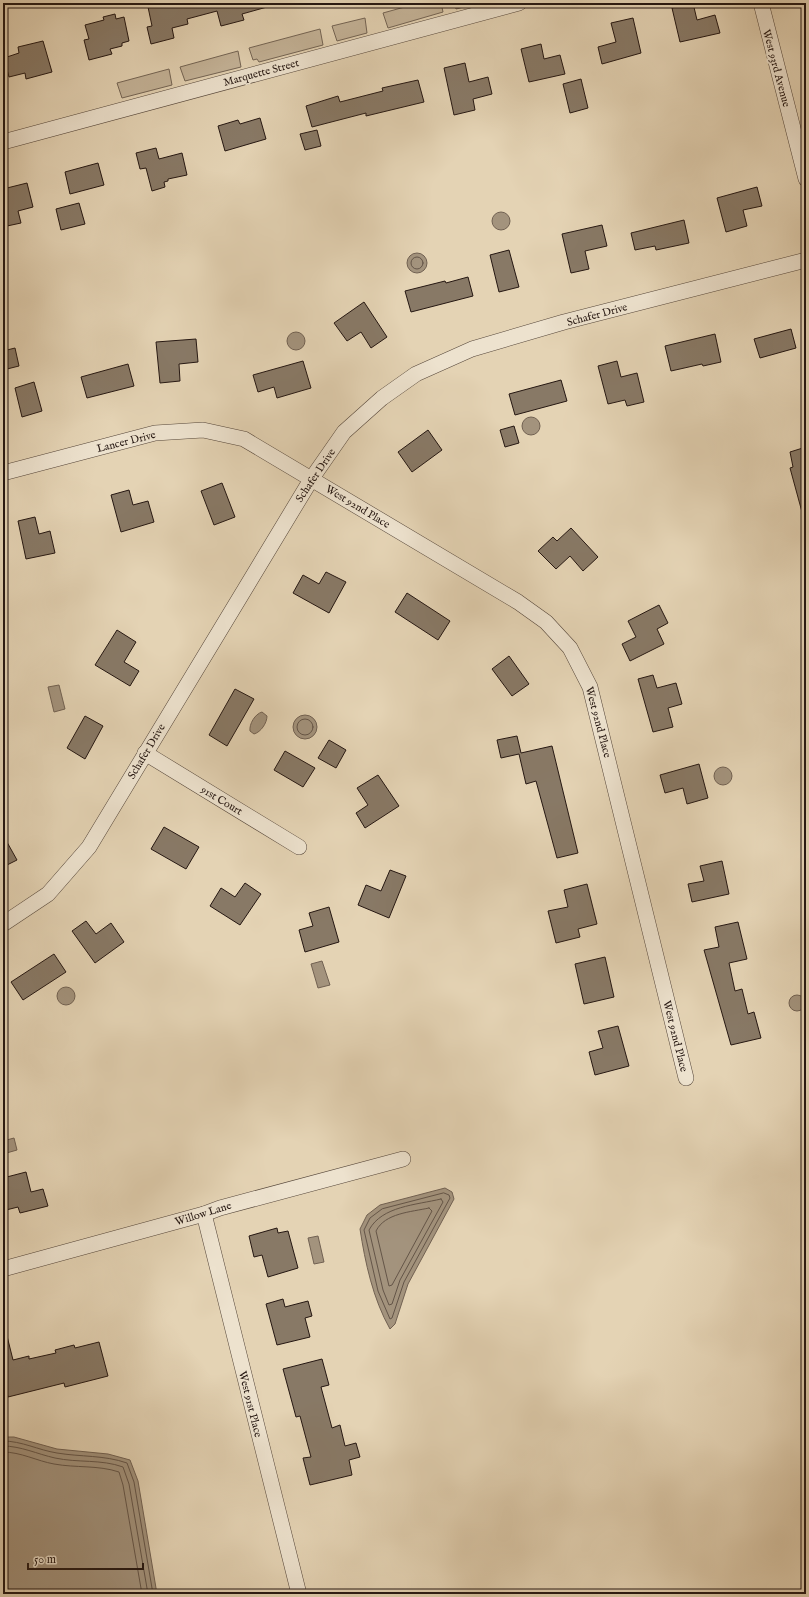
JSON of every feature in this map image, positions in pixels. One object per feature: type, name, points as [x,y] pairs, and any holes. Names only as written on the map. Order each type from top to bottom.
[{"type":"street","name":"Marquette Street","points":[[3,142],[519,3]]},
{"type":"street","name":"West 93rd Avenue","points":[[760,3],[806,179]]},
{"type":"street","name":"Schafer Drive","points":[[3,924],[48,894],[89,847],[312,478],[344,432],[382,398],[416,374],[480,347],[564,322],[806,260]]},
{"type":"street","name":"Lancer Drive","points":[[3,473],[155,433],[203,430],[244,439],[312,478]]},
{"type":"street","name":"West 92nd Place","points":[[312,478],[518,602],[546,622],[570,648],[590,687],[686,1078]]},
{"type":"street","name":"91st Court","points":[[144,754],[298,848]]},
{"type":"street","name":"Willow Lane","points":[[3,1269],[204,1214],[220,1208],[403,1159]]},
{"type":"street","name":"West 91st Place","points":[[204,1214],[299,1594]]},
{"type":"shaded area","points":[[419,3],[441,3],[443,12],[388,28],[383,13]]},
{"type":"shaded area","points":[[454,3],[480,3],[456,9]]},
{"type":"shaded area","points":[[365,18],[367,33],[337,41],[332,26]]},
{"type":"shaded area","points":[[320,29],[323,45],[259,62],[257,59],[253,60],[249,48]]},
{"type":"shaded area","points":[[238,51],[241,67],[185,81],[180,67]]},
{"type":"shaded area","points":[[169,69],[172,85],[122,98],[117,83]]},
{"type":"water","points":[[501,212],[507,215],[510,221],[507,227],[501,230],[495,227],[492,221],[495,215]]},
{"type":"water","points":[[413,253],[421,253],[427,259],[427,267],[421,273],[413,273],[407,267],[407,259]]},
{"type":"water","points":[[292,332],[300,332],[305,337],[303,348],[300,350],[292,350],[287,345],[287,337]]},
{"type":"water","points":[[531,417],[537,420],[540,426],[537,432],[531,435],[525,432],[522,426],[525,420]]},
{"type":"water","points":[[59,685],[65,709],[54,712],[48,687]]},
{"type":"water","points":[[262,712],[267,716],[266,721],[263,727],[254,734],[250,731],[252,722],[259,713]]},
{"type":"water","points":[[305,715],[313,719],[317,727],[313,735],[305,739],[297,735],[293,727],[297,719]]},
{"type":"water","points":[[719,767],[727,767],[732,772],[730,783],[727,785],[719,785],[714,780],[714,772]]},
{"type":"water","points":[[322,961],[330,985],[318,988],[311,964]]},
{"type":"water","points":[[66,987],[72,990],[75,996],[72,1002],[66,1005],[60,1002],[57,996],[60,990]]},
{"type":"water","points":[[794,995],[800,995],[805,1000],[803,1009],[800,1011],[794,1011],[789,1006],[789,1000]]},
{"type":"water","points":[[14,1138],[17,1150],[3,1154],[3,1141]]},
{"type":"water","points":[[445,1188],[452,1192],[454,1199],[408,1284],[395,1324],[390,1329],[374,1293],[370,1280],[360,1229],[367,1215],[380,1205]]},
{"type":"water","points":[[318,1236],[324,1262],[314,1264],[308,1238]]},
{"type":"water","points":[[3,1437],[14,1437],[57,1449],[108,1454],[130,1460],[138,1481],[157,1594],[3,1594]]},
{"type":"building","points":[[164,3],[266,3],[267,7],[242,14],[244,20],[221,26],[217,11],[187,19],[188,24],[172,28],[174,38],[151,44],[147,27],[152,26],[148,7]]},
{"type":"building","points":[[693,3],[697,20],[715,15],[720,33],[680,42],[672,8]]},
{"type":"building","points":[[115,14],[116,19],[124,17],[129,41],[122,43],[122,46],[110,49],[112,54],[89,60],[84,40],[89,39],[85,25],[104,20],[103,17]]},
{"type":"building","points":[[633,18],[641,53],[602,64],[598,47],[616,42],[611,23]]},
{"type":"building","points":[[43,41],[52,72],[26,79],[25,73],[9,77],[4,58],[19,53],[18,47]]},
{"type":"building","points":[[541,44],[544,59],[560,55],[565,74],[529,82],[521,49]]},
{"type":"building","points":[[465,63],[469,82],[488,77],[492,94],[473,99],[475,110],[454,115],[444,68]]},
{"type":"building","points":[[581,79],[588,108],[570,113],[563,84]]},
{"type":"building","points":[[418,80],[424,102],[366,116],[366,113],[312,127],[306,106],[338,96],[340,102],[383,91],[382,88]]},
{"type":"building","points":[[260,118],[266,139],[225,151],[218,126],[238,120],[240,124]]},
{"type":"building","points":[[317,130],[321,146],[305,150],[300,134]]},
{"type":"building","points":[[156,148],[159,159],[182,153],[187,175],[168,179],[168,181],[164,182],[165,187],[152,191],[146,168],[140,169],[136,153]]},
{"type":"building","points":[[98,163],[104,185],[70,194],[65,172]]},
{"type":"building","points":[[27,183],[33,207],[18,211],[21,223],[7,226],[3,211],[3,191],[7,190],[7,188]]},
{"type":"building","points":[[757,187],[762,206],[743,210],[747,226],[726,232],[717,198]]},
{"type":"building","points":[[79,203],[85,224],[61,230],[56,209]]},
{"type":"building","points":[[684,220],[689,243],[656,250],[655,246],[635,250],[631,233]]},
{"type":"building","points":[[602,225],[607,246],[585,251],[589,269],[571,273],[562,234]]},
{"type":"building","points":[[509,250],[519,287],[499,292],[490,255]]},
{"type":"building","points":[[468,277],[473,296],[411,312],[405,291]]},
{"type":"building","points":[[364,302],[387,337],[371,348],[361,332],[347,341],[334,323]]},
{"type":"building","points":[[791,329],[796,348],[760,358],[754,339]]},
{"type":"building","points":[[715,334],[721,362],[703,366],[702,364],[671,371],[665,346]]},
{"type":"building","points":[[196,339],[198,362],[179,364],[180,381],[160,383],[156,342]]},
{"type":"building","points":[[15,348],[19,366],[3,370],[3,351]]},
{"type":"building","points":[[303,361],[311,388],[277,398],[274,387],[258,392],[253,375]]},
{"type":"building","points":[[617,361],[621,377],[637,373],[644,402],[627,406],[625,400],[608,404],[598,366]]},
{"type":"building","points":[[128,364],[134,386],[87,398],[81,377]]},
{"type":"building","points":[[561,380],[567,401],[515,415],[509,394]]},
{"type":"building","points":[[34,382],[42,411],[22,417],[15,388]]},
{"type":"building","points":[[514,426],[519,443],[505,447],[500,430]]},
{"type":"building","points":[[428,430],[442,450],[412,472],[398,452]]},
{"type":"building","points":[[806,447],[806,511],[802,512],[790,468],[793,467],[790,452]]},
{"type":"building","points":[[222,483],[235,517],[214,525],[201,491]]},
{"type":"building","points":[[129,490],[133,505],[148,501],[154,522],[121,532],[111,495]]},
{"type":"building","points":[[35,517],[39,534],[50,531],[55,553],[26,559],[18,521]]},
{"type":"building","points":[[571,528],[598,557],[583,571],[570,556],[556,569],[538,551],[553,537],[557,541]]},
{"type":"building","points":[[326,572],[346,582],[329,613],[293,593],[303,575],[319,584]]},
{"type":"building","points":[[407,593],[450,621],[438,640],[395,612]]},
{"type":"building","points":[[659,605],[668,623],[657,629],[664,644],[630,661],[622,644],[636,637],[628,621]]},
{"type":"building","points":[[117,630],[136,642],[124,662],[139,671],[130,686],[95,665]]},
{"type":"building","points":[[509,656],[529,684],[512,696],[492,669]]},
{"type":"building","points":[[653,675],[657,688],[676,683],[682,704],[668,708],[673,727],[653,732],[638,679]]},
{"type":"building","points":[[235,689],[254,699],[227,746],[209,735]]},
{"type":"building","points":[[85,716],[103,726],[85,759],[67,748]]},
{"type":"building","points":[[517,736],[521,753],[552,746],[578,853],[557,858],[536,781],[526,784],[519,754],[501,758],[497,740]]},
{"type":"building","points":[[329,740],[346,750],[336,768],[318,758]]},
{"type":"building","points":[[285,751],[315,768],[303,787],[274,770]]},
{"type":"building","points":[[699,764],[708,798],[687,804],[683,788],[665,793],[660,775]]},
{"type":"building","points":[[378,775],[399,806],[365,828],[356,813],[368,805],[357,788]]},
{"type":"building","points":[[164,827],[199,847],[186,869],[151,849]]},
{"type":"building","points":[[3,835],[17,860],[3,867]]},
{"type":"building","points":[[722,861],[729,894],[692,902],[688,884],[704,881],[700,866]]},
{"type":"building","points":[[390,870],[406,876],[389,918],[358,905],[366,885],[381,891]]},
{"type":"building","points":[[245,883],[261,894],[240,925],[210,906],[221,888],[235,897]]},
{"type":"building","points":[[587,884],[597,924],[578,929],[580,937],[556,943],[548,911],[568,907],[564,890]]},
{"type":"building","points":[[329,907],[339,942],[305,952],[299,930],[313,926],[309,913]]},
{"type":"building","points":[[86,921],[96,934],[111,923],[124,942],[95,963],[72,931]]},
{"type":"building","points":[[738,922],[747,959],[729,963],[735,991],[742,989],[748,1014],[754,1012],[761,1038],[731,1045],[704,950],[719,947],[715,927]]},
{"type":"building","points":[[54,954],[66,972],[23,1000],[11,982]]},
{"type":"building","points":[[605,957],[614,997],[584,1004],[575,964]]},
{"type":"building","points":[[618,1026],[629,1066],[595,1075],[589,1052],[603,1048],[598,1031]]},
{"type":"building","points":[[26,1172],[31,1192],[43,1189],[48,1206],[20,1213],[18,1207],[6,1210],[3,1199],[3,1178]]},
{"type":"building","points":[[277,1228],[278,1233],[288,1231],[298,1268],[268,1277],[262,1255],[254,1257],[249,1236]]},
{"type":"building","points":[[283,1299],[285,1307],[308,1301],[312,1316],[305,1318],[310,1337],[277,1345],[266,1304]]},
{"type":"building","points":[[7,1336],[13,1360],[29,1356],[29,1359],[56,1353],[55,1350],[74,1345],[75,1348],[99,1342],[108,1376],[65,1387],[64,1383],[8,1397],[7,1392],[3,1393],[3,1337]]},
{"type":"building","points":[[322,1359],[329,1385],[321,1387],[332,1428],[340,1425],[345,1446],[356,1443],[360,1457],[349,1460],[352,1475],[310,1485],[303,1458],[311,1457],[300,1416],[296,1417],[283,1369]]}]
